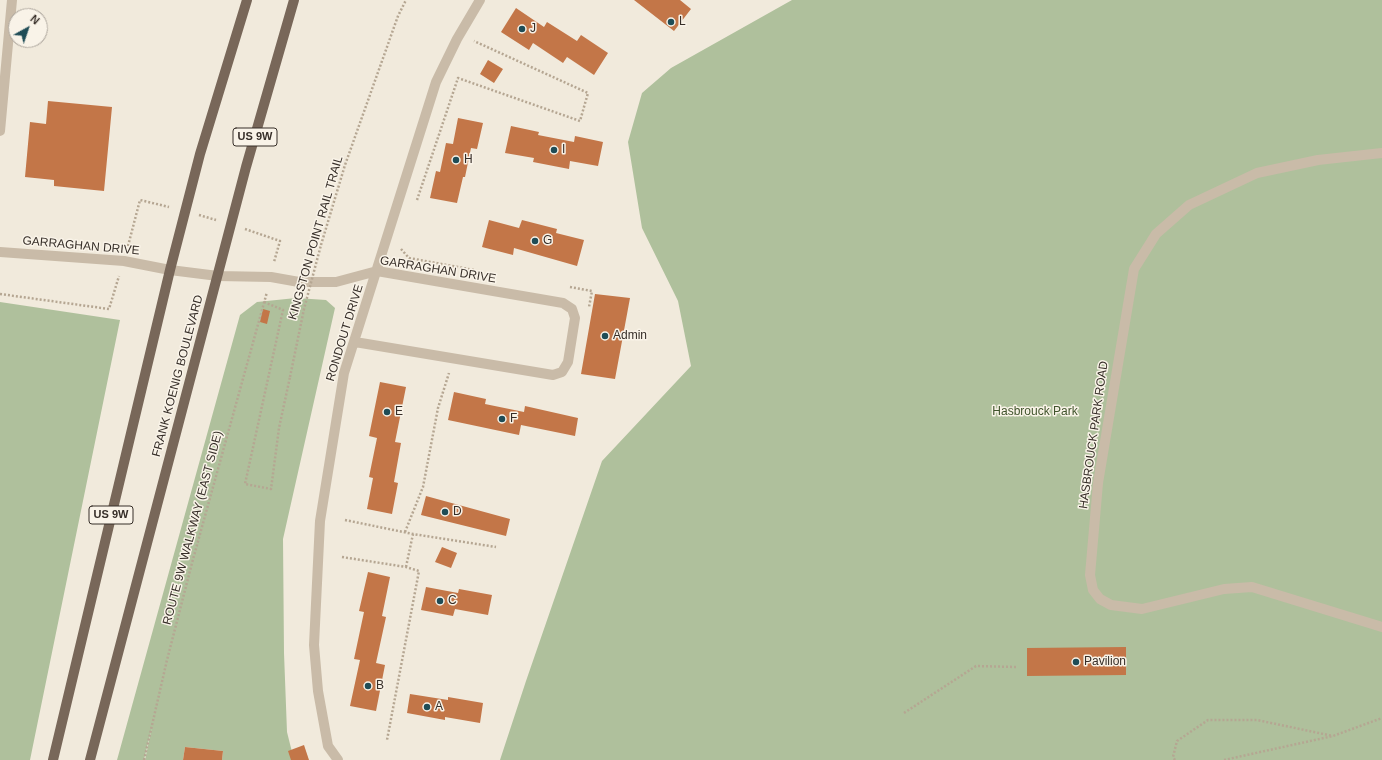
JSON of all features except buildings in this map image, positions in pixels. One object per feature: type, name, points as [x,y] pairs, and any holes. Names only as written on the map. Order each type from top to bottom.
[{"type":"main road","name":"US 9W","points":[[53,760],[170,270],[200,154],[247,0]]},
{"type":"main road","name":"FRANK KOENIG BOULEVARD","points":[[90,760],[218,276],[276,60],[294,0]]},
{"type":"street","points":[[0,131],[12,0]]},
{"type":"street","name":"RONDOUT DRIVE","points":[[338,760],[328,746],[318,691],[314,645],[320,521],[344,373],[378,271],[436,82],[457,39],[480,0]]},
{"type":"street","name":"HASBROUCK PARK ROAD","points":[[1382,153],[1318,160],[1257,173],[1189,205],[1156,234],[1134,269],[1098,483],[1090,575],[1093,590],[1100,599],[1111,604],[1142,609],[1224,589],[1252,587],[1382,627]]},
{"type":"street","name":"GARRAGHAN DRIVE","points":[[0,252],[124,261],[170,270],[218,276],[271,277],[299,282],[336,282],[378,271],[563,303],[572,309],[575,318],[568,362],[562,372],[553,375],[355,342]]},
{"type":"path","name":"KINGSTON POINT RAIL TRAIL","points":[[271,489],[279,428],[304,309],[321,245],[345,165],[398,16],[406,0]]},
{"type":"path","points":[[416,205],[458,78],[580,121],[588,93],[473,41],[476,34]]},
{"type":"path","points":[[403,242],[401,250],[409,258],[478,270]]},
{"type":"path","points":[[570,287],[592,291],[588,310]]},
{"type":"path","points":[[0,294],[109,309]]},
{"type":"path","name":"ROUTE 9W WALKWAY (EAST SIDE)","points":[[144,760],[188,578],[264,302],[283,310],[245,484],[271,489]]},
{"type":"path","points":[[405,532],[423,487],[438,408],[449,372]]},
{"type":"path","points":[[345,520],[413,534],[496,547]]},
{"type":"path","points":[[406,567],[413,534]]},
{"type":"path","points":[[342,557],[406,567],[418,571],[387,740]]},
{"type":"path","points":[[904,713],[976,666],[1016,667]]},
{"type":"path","points":[[1224,760],[1333,736],[1382,718]]},
{"type":"path","points":[[1175,760],[1173,757],[1178,741],[1208,720],[1257,720],[1333,736]]},
{"type":"green space","name":"Hasbrouck Park","points":[[792,0],[1382,0],[1382,760],[500,760],[602,461],[691,366],[678,301],[642,228],[628,142],[642,93],[671,68]]},
{"type":"green space","points":[[296,298],[326,300],[335,308],[283,539],[284,653],[287,732],[294,760],[222,760],[223,751],[185,747],[183,760],[145,760],[152,727],[144,760],[117,760],[240,315],[257,302]]},
{"type":"green space","points":[[0,302],[120,320],[30,760],[0,760]]},
{"type":"place","name":"L","points":[[671,22]]},
{"type":"place","name":"J","points":[[522,29]]},
{"type":"place","name":"I","points":[[554,150]]},
{"type":"place","name":"H","points":[[456,160]]},
{"type":"place","name":"G","points":[[535,241]]},
{"type":"place","name":"Admin","points":[[605,336]]},
{"type":"place","name":"E","points":[[387,412]]},
{"type":"place","name":"F","points":[[502,419]]},
{"type":"place","name":"D","points":[[445,512]]},
{"type":"place","name":"C","points":[[440,601]]},
{"type":"place","name":"Pavilion","points":[[1076,662]]},
{"type":"place","name":"B","points":[[368,686]]},
{"type":"place","name":"A","points":[[427,707]]}]
